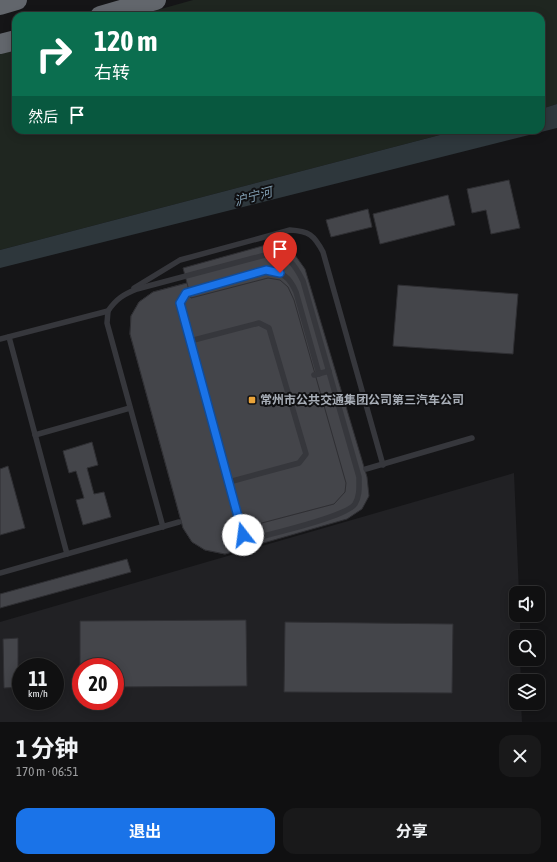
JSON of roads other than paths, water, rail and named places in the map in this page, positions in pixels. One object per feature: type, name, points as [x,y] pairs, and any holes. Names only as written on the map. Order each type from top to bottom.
[{"type":"highway","points":[[0,5],[17,0]]},
{"type":"highway","points":[[114,12],[156,0]]},
{"type":"highway","points":[[0,44],[12,41]]},
{"type":"lane","points":[[162,527],[107,323],[108,311],[113,303],[125,293],[180,260],[290,230],[303,231],[316,239],[322,252],[383,465]]},
{"type":"lane","points":[[125,293],[269,254],[283,256],[295,266],[303,280],[329,371],[359,477],[359,494],[354,506],[340,514],[252,539],[243,535],[180,303],[186,293],[266,270],[280,273],[291,280],[296,292],[317,374],[329,371]]},
{"type":"lane","points":[[0,339],[108,311]]},
{"type":"lane","points":[[190,341],[259,323],[269,328],[306,454],[299,463],[229,482]]},
{"type":"lane","points":[[9,337],[67,554]]},
{"type":"lane","points":[[35,435],[130,408]]},
{"type":"lane","points":[[366,469],[472,438]]},
{"type":"lane","points":[[0,573],[179,522]]},
{"type":"water","points":[[557,104],[557,128],[545,131],[545,108]]},
{"type":"water","name":"沪宁河","points":[[444,134],[533,134],[0,268],[0,250]]},
{"type":"place","name":"常州市公共交通集团公司第三汽车公司","points":[[252,400]]}]
